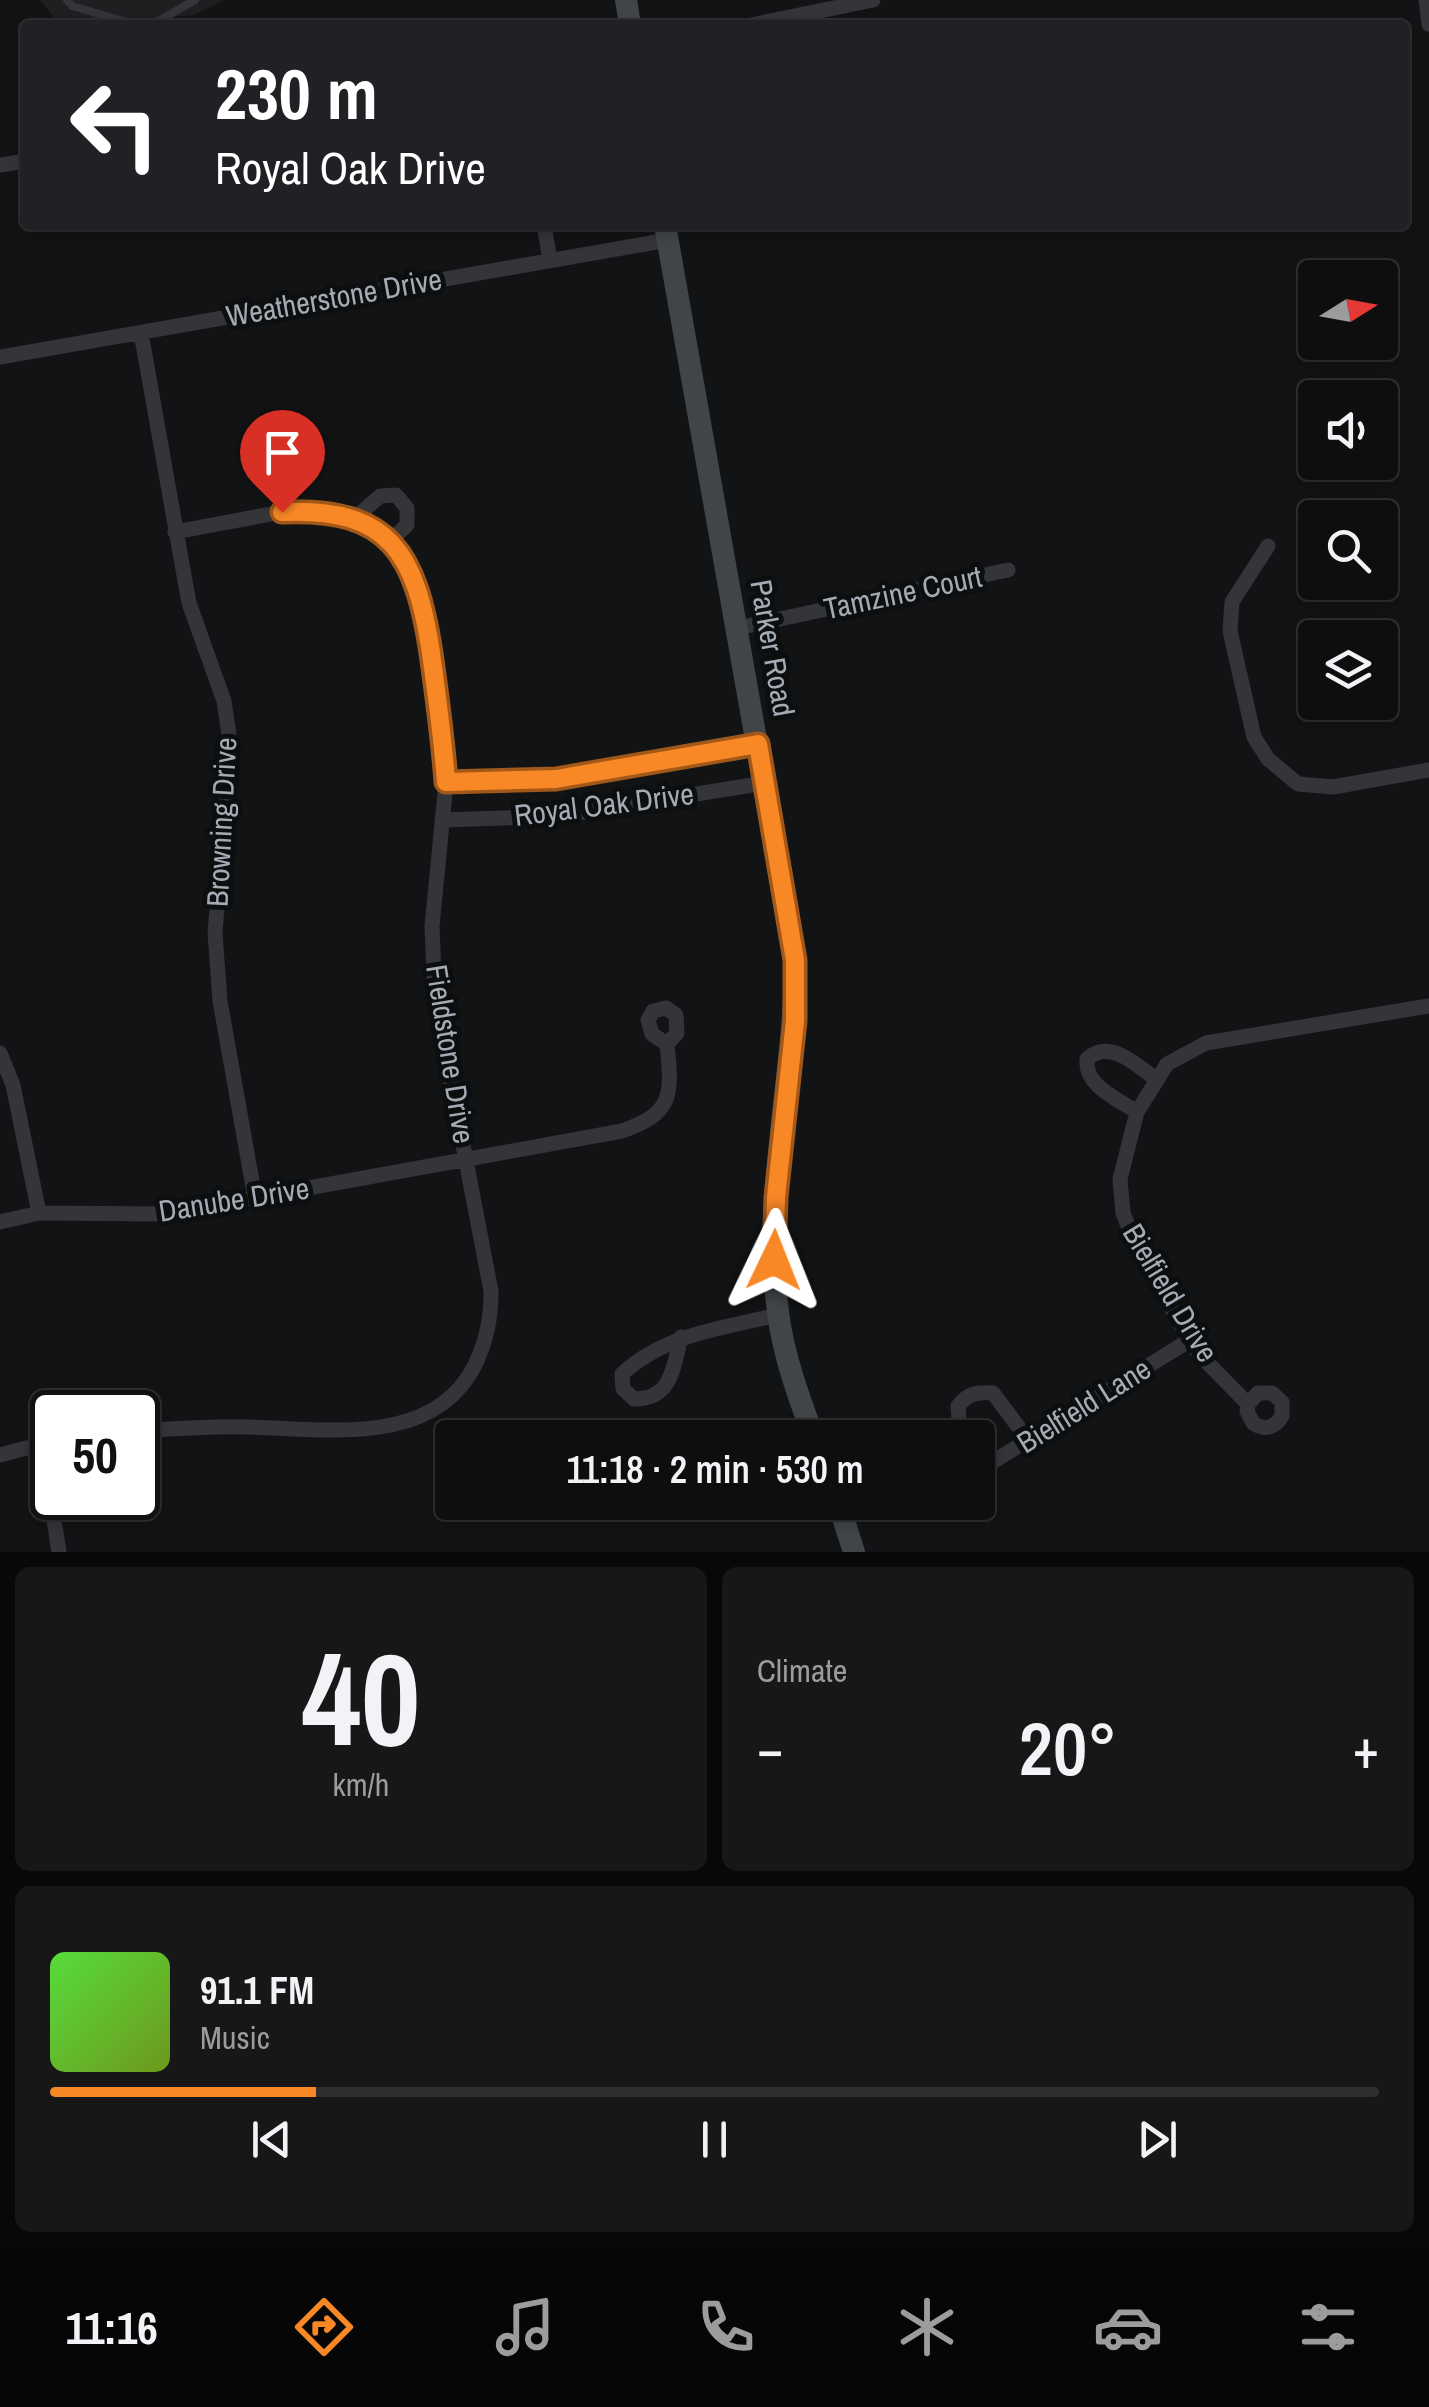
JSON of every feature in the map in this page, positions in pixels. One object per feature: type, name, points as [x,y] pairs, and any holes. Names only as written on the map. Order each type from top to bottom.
[{"type":"main road","name":"Parker Road","points":[[666,232],[795,960],[795,1021],[776,1197],[774,1260],[778,1316],[809,1420]]},
{"type":"main road","points":[[848,1520],[854,1552]]},
{"type":"street","points":[[776,20],[873,0]]},
{"type":"street","points":[[1426,0],[1429,24]]},
{"type":"street","points":[[545,230],[550,260]]},
{"type":"street","name":"Weatherstone Drive","points":[[0,357],[550,260],[666,232]]},
{"type":"street","name":"Browning Drive","points":[[140,333],[189,603],[224,701],[230,742],[215,933],[220,1001],[255,1198]]},
{"type":"street","points":[[354,519],[380,496],[396,495],[407,508],[407,525],[389,542]]},
{"type":"street","name":"Fieldstone Drive","points":[[160,1430],[246,1426],[309,1431],[406,1423],[464,1388],[486,1341],[492,1316],[491,1291],[435,999],[432,926],[446,782],[441,717],[424,606],[414,575],[389,542],[368,524],[312,510],[175,532]]},
{"type":"street","points":[[1268,546],[1232,602],[1230,630],[1254,737],[1268,759],[1298,784],[1333,786],[1429,770]]},
{"type":"street","name":"Tamzine Court","points":[[738,628],[1008,570]]},
{"type":"street","name":"Royal Oak Drive","points":[[446,782],[556,779],[758,744]]},
{"type":"street","name":"Royal Oak Drive","points":[[442,820],[560,816],[765,784]]},
{"type":"street","name":"Bielfield Drive","points":[[1248,1404],[1199,1354],[1140,1256],[1122,1214],[1120,1180],[1137,1112],[1167,1064],[1206,1043],[1429,1006]]},
{"type":"street","name":"Danube Drive","points":[[0,1222],[39,1213],[166,1214],[622,1131],[646,1123],[665,1106],[671,1083],[666,1044]]},
{"type":"street","points":[[0,1053],[14,1085],[39,1213]]},
{"type":"street","points":[[1137,1112],[1090,1079],[1086,1060],[1094,1053],[1120,1053],[1156,1079]]},
{"type":"street","points":[[680,1337],[778,1316]]},
{"type":"street","name":"Bielfield Lane","points":[[995,1461],[1190,1340]]},
{"type":"street","points":[[959,1420],[958,1406],[966,1396],[978,1392],[993,1394],[1029,1440]]},
{"type":"street","points":[[0,1455],[30,1447]]},
{"type":"street","points":[[57,1520],[60,1552]]},
{"type":"lane","points":[[67,0],[72,6],[120,20]]},
{"type":"lane","points":[[159,20],[196,0]]},
{"type":"shaded area","points":[[40,0],[224,0],[194,15],[56,20]]},
{"type":"route","points":[[282,512],[338,513],[368,524],[396,547],[414,575],[424,606],[441,717],[446,782],[556,779],[758,744],[795,960],[795,1021],[776,1197],[774,1260]]}]
